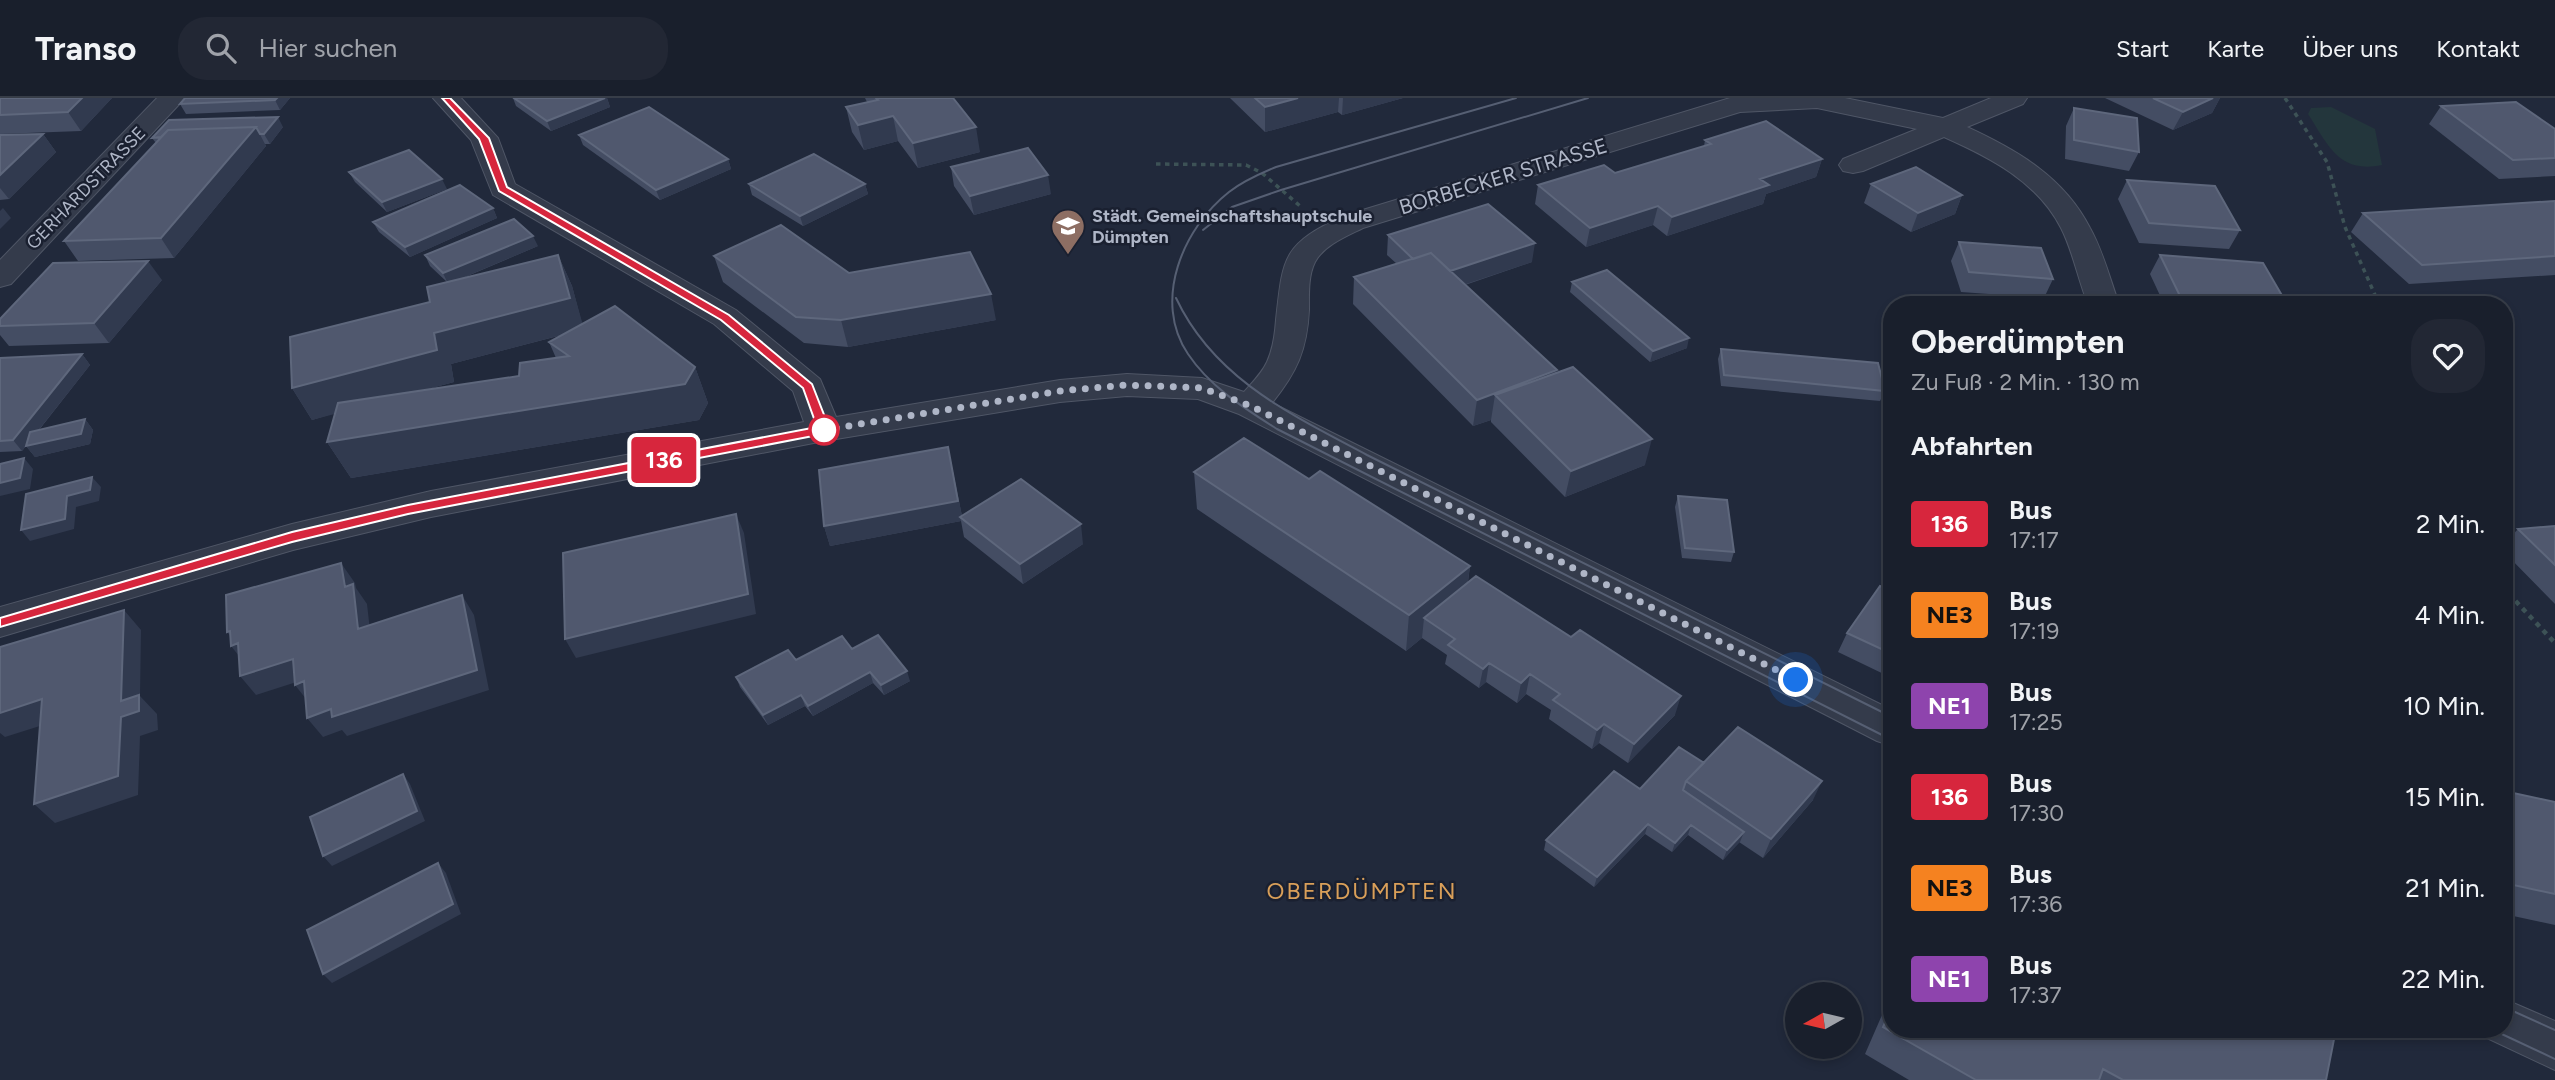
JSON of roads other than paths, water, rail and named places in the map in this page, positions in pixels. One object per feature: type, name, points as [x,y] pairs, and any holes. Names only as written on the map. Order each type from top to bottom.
[{"type":"street","name":"GERHARDSTRASSE","points":[[0,278],[172,98]]},
{"type":"street","points":[[446,98],[484,138],[503,189],[725,317],[808,386],[824,430]]},
{"type":"street","points":[[1853,165],[2014,98]]},
{"type":"street","name":"BORBECKER STRASSE","points":[[1251,406],[1286,359],[1291,328],[1292,281],[1302,257],[1330,231],[1737,104],[1817,100],[1942,126],[1993,149],[2028,171],[2055,198],[2076,228],[2100,296]]},
{"type":"street","points":[[0,622],[292,537],[418,507],[824,430],[1060,391],[1126,385],[1202,388],[1251,406],[1883,724]]},
{"type":"street","points":[[2513,1026],[2555,1046]]},
{"type":"tram line","points":[[1516,98],[1276,167],[1229,192],[1198,225],[1186,245],[1178,267],[1173,289],[1173,311],[1178,333],[1188,354],[1217,387],[1277,429],[1883,735]]},
{"type":"tram line","points":[[1203,230],[1232,207],[1281,190],[1588,98]]},
{"type":"tram line","points":[[1176,298],[1192,326],[1211,351],[1233,373],[1311,425],[1883,713]]},
{"type":"tram line","points":[[2513,1011],[2555,1030]]},
{"type":"tram line","points":[[2510,1038],[2555,1059]]},
{"type":"place","name":"Städt. Gemeinschaftshauptschule Dümpten","points":[[1068,256]]},
{"type":"district","name":"OBERDÜMPTEN","points":[[1362,891]]}]
